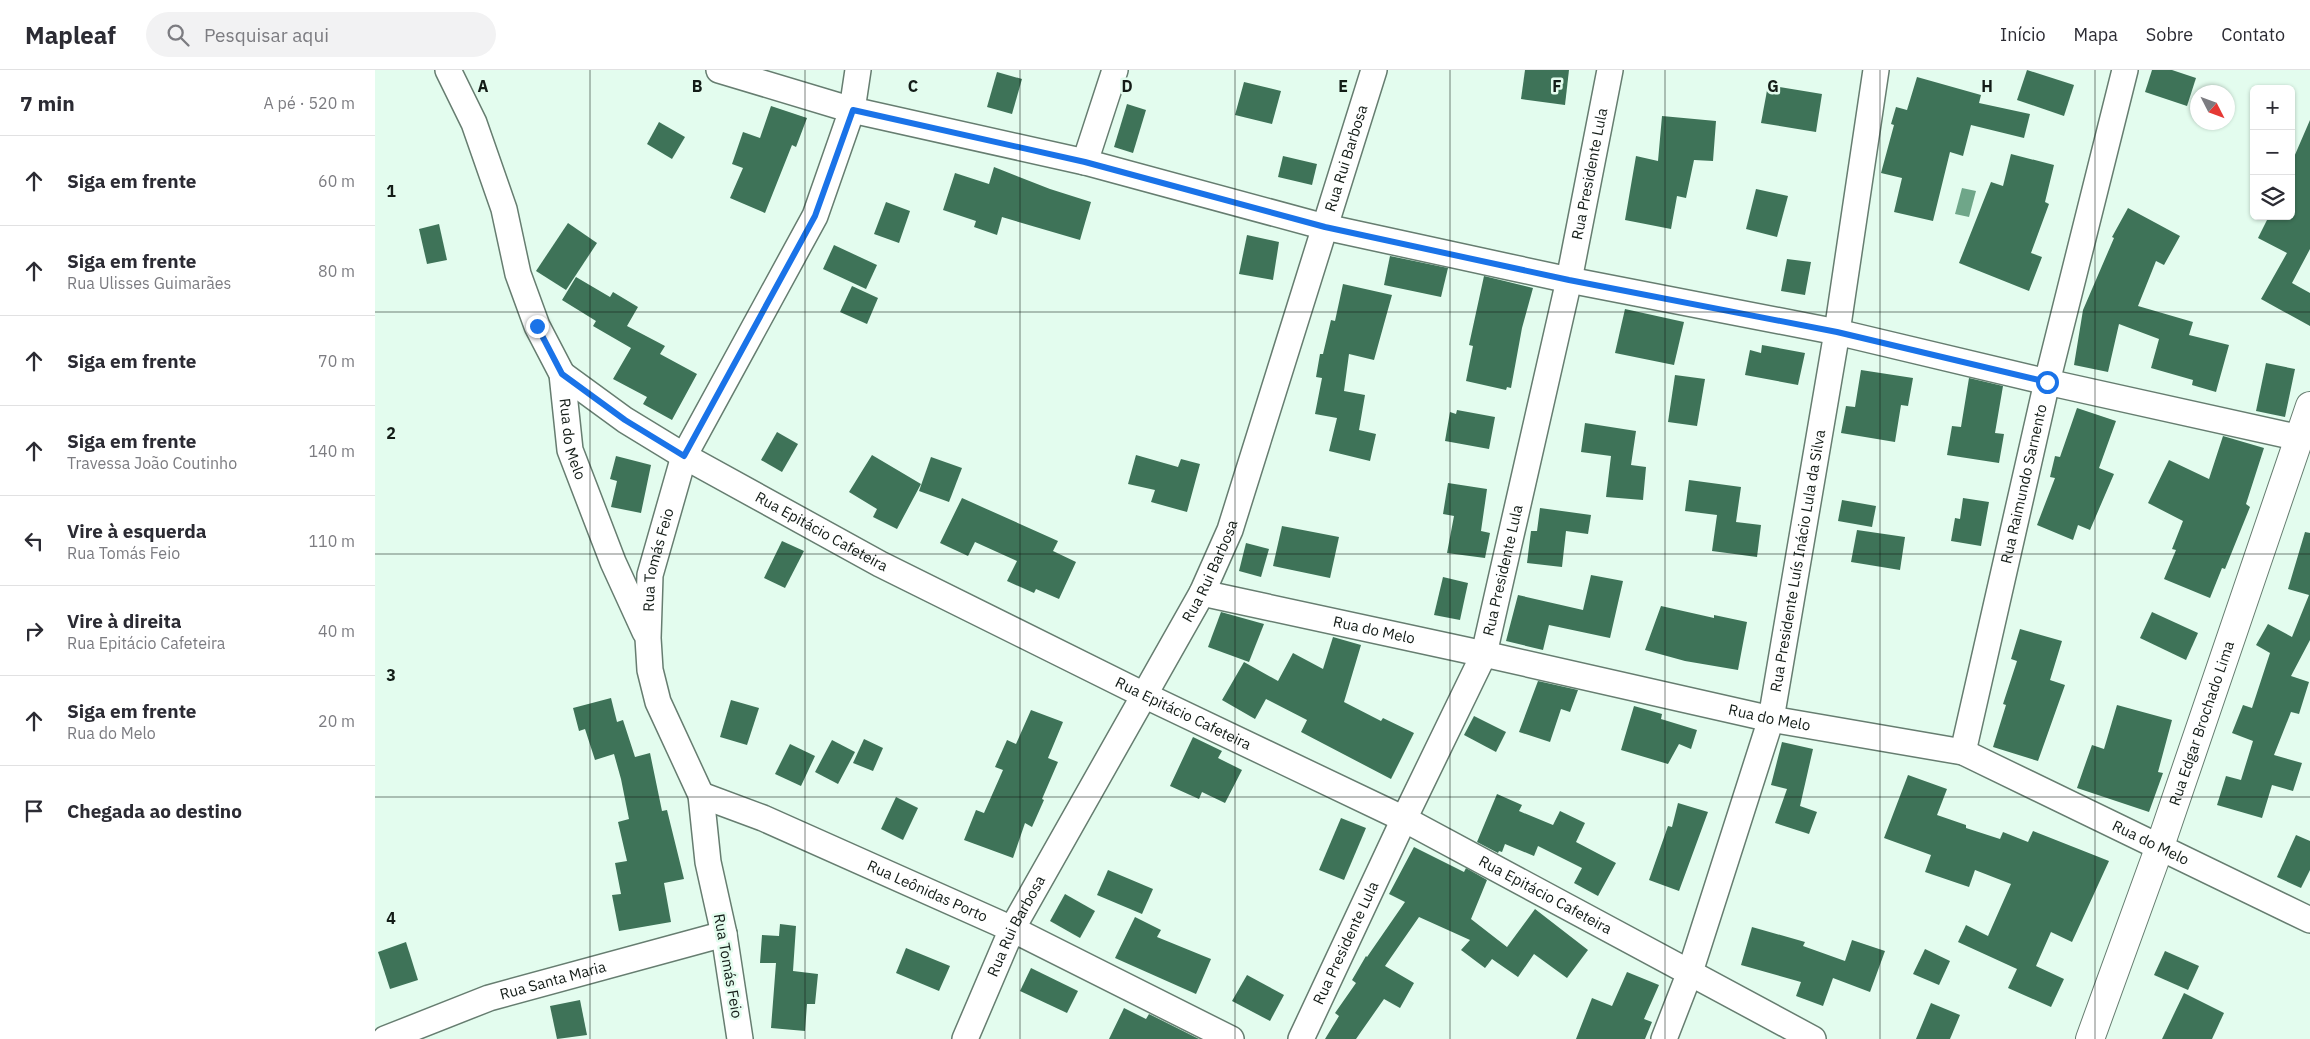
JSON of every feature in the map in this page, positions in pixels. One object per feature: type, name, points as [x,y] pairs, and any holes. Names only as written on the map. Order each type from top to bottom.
[{"type":"main road","name":"Rua Edgar Brochado Lima","points":[[2090,1039],[2161,846],[2310,406]]},
{"type":"street","name":"Rua do Melo","points":[[448,70],[474,123],[501,200],[521,283],[537,326],[562,374],[570,450],[613,562],[648,638]]},
{"type":"street","points":[[719,70],[853,110],[1085,162],[1325,227],[1569,280],[1837,332],[2047,382],[2300,438]]},
{"type":"street","name":"Rua Tomás Feio","points":[[741,1039],[724,934],[708,862],[701,795],[658,702],[650,670],[648,638],[650,575],[684,456],[815,216],[853,110],[857,70]]},
{"type":"street","points":[[1085,162],[1115,70]]},
{"type":"street","name":"Rua Rui Barbosa","points":[[965,1039],[1012,929],[1202,593],[1230,530],[1373,70]]},
{"type":"street","name":"Rua Presidente Lula","points":[[1301,1039],[1484,654],[1569,280],[1609,70]]},
{"type":"street","name":"Rua Presidente Luís Inácio Lula da Silva","points":[[1664,1039],[1690,972],[1771,719],[1837,332],[1877,70]]},
{"type":"street","name":"Rua Raimundo Sarnento","points":[[1963,752],[2047,382],[2125,70]]},
{"type":"street","name":"Rua Epitácio Cafeteira","points":[[562,374],[625,420],[684,456],[880,564],[1144,695],[1404,819],[1813,1039]]},
{"type":"street","name":"Rua do Melo","points":[[1202,593],[1771,719],[1963,752],[2161,846],[2310,920]]},
{"type":"street","name":"Rua Leônidas Porto","points":[[701,795],[763,818],[1012,929],[1231,1039]]},
{"type":"street","name":"Rua Santa Maria","points":[[385,1039],[489,998],[724,934]]},
{"type":"shaded area","points":[[1962,188],[1976,191],[1969,217],[1955,214]]},
{"type":"building","points":[[1525,70],[1569,70],[1565,105],[1521,99]]},
{"type":"building","points":[[2027,70],[2074,85],[2064,116],[2017,100]]},
{"type":"building","points":[[2152,70],[2172,70],[2196,78],[2194,85],[2190,85],[2190,97],[2187,106],[2145,92]]},
{"type":"building","points":[[997,72],[1022,79],[1012,114],[987,107]]},
{"type":"building","points":[[1917,77],[1981,95],[1979,103],[2030,114],[2024,138],[1971,125],[1963,156],[1950,152],[1933,221],[1894,212],[1902,178],[1881,173],[1894,125],[1891,124],[1896,107],[1907,110]]},
{"type":"building","points":[[1244,82],[1281,91],[1272,124],[1235,115]]},
{"type":"building","points":[[1768,85],[1822,94],[1816,132],[1761,123]]},
{"type":"building","points":[[1127,104],[1146,110],[1133,153],[1114,147]]},
{"type":"building","points":[[771,106],[807,118],[796,147],[792,145],[765,213],[730,198],[743,168],[732,164],[743,132],[760,138]]},
{"type":"building","points":[[1662,116],[1716,121],[1713,161],[1694,160],[1686,198],[1677,196],[1671,229],[1625,220],[1636,156],[1658,161]]},
{"type":"building","points":[[2310,120],[2310,249],[2292,283],[2310,293],[2310,326],[2261,299],[2287,253],[2258,238],[2267,220],[2295,220],[2295,155]]},
{"type":"building","points":[[659,122],[685,137],[672,159],[647,144]]},
{"type":"building","points":[[2011,154],[2054,165],[2045,202],[2049,204],[2031,253],[2042,257],[2029,291],[1959,263],[1991,182],[2003,186]]},
{"type":"building","points":[[1283,156],[1317,164],[1312,185],[1278,177]]},
{"type":"building","points":[[994,167],[1050,189],[1091,202],[1080,240],[1002,217],[997,235],[974,227],[976,221],[943,210],[955,173],[989,184]]},
{"type":"building","points":[[1756,189],[1788,196],[1777,237],[1746,229]]},
{"type":"building","points":[[886,202],[910,211],[899,243],[874,234]]},
{"type":"building","points":[[2128,208],[2180,236],[2164,265],[2156,261],[2138,306],[2193,322],[2189,335],[2229,345],[2216,392],[2192,385],[2193,380],[2151,368],[2159,339],[2119,324],[2108,372],[2074,365],[2083,310],[2114,238],[2112,237]]},
{"type":"building","points":[[568,223],[597,243],[566,290],[536,271]]},
{"type":"building","points":[[439,224],[447,260],[427,264],[419,229]]},
{"type":"building","points":[[1247,235],[1279,242],[1273,280],[1239,274]]},
{"type":"building","points":[[834,245],[877,265],[866,289],[823,269]]},
{"type":"building","points":[[1390,256],[1448,268],[1441,297],[1384,285]]},
{"type":"building","points":[[1787,259],[1811,262],[1805,295],[1781,291]]},
{"type":"building","points":[[1484,276],[1533,288],[1522,328],[1511,388],[1507,387],[1506,390],[1466,381],[1473,346],[1469,345]]},
{"type":"building","points":[[576,277],[610,297],[613,292],[638,307],[627,326],[665,346],[660,354],[697,374],[672,420],[643,404],[647,397],[613,379],[631,348],[593,326],[596,321],[562,300]]},
{"type":"building","points":[[1343,284],[1392,295],[1374,360],[1349,354],[1344,391],[1365,395],[1359,430],[1376,434],[1370,461],[1329,451],[1337,418],[1315,414],[1322,378],[1316,377],[1320,354],[1323,354],[1331,320],[1335,321]]},
{"type":"building","points":[[852,286],[878,298],[867,324],[840,312]]},
{"type":"building","points":[[1625,309],[1684,322],[1674,365],[1615,353]]},
{"type":"building","points":[[1762,345],[1805,353],[1798,385],[1745,375],[1750,350],[1761,353]]},
{"type":"building","points":[[2266,363],[2295,369],[2285,417],[2256,411]]},
{"type":"building","points":[[1861,370],[1913,378],[1908,406],[1901,405],[1895,442],[1841,433],[1846,406],[1855,407]]},
{"type":"building","points":[[1675,375],[1705,379],[1697,426],[1668,422]]},
{"type":"building","points":[[1969,378],[2003,386],[1995,433],[2004,434],[1999,463],[1947,455],[1952,426],[1961,427]]},
{"type":"building","points":[[2077,408],[2116,421],[2099,468],[2114,474],[2090,530],[2078,525],[2073,540],[2037,525],[2055,478],[2050,477],[2055,456],[2060,457]]},
{"type":"building","points":[[1457,410],[1495,417],[1489,449],[1445,441],[1450,412],[1456,414]]},
{"type":"building","points":[[1585,423],[1636,431],[1631,465],[1646,467],[1643,500],[1606,497],[1611,456],[1581,452]]},
{"type":"building","points":[[777,432],[798,444],[782,472],[761,460]]},
{"type":"building","points":[[2223,436],[2264,448],[2246,504],[2250,507],[2225,569],[2222,568],[2210,598],[2164,579],[2176,550],[2172,549],[2183,521],[2148,503],[2169,460],[2209,479]]},
{"type":"building","points":[[872,455],[921,484],[897,529],[873,517],[877,509],[849,492]]},
{"type":"building","points":[[1136,455],[1178,467],[1181,459],[1200,464],[1187,512],[1151,502],[1155,490],[1128,484]]},
{"type":"building","points":[[616,456],[651,465],[641,513],[611,507],[617,481],[610,479]]},
{"type":"building","points":[[931,457],[962,468],[949,502],[919,491]]},
{"type":"building","points":[[1689,480],[1741,487],[1736,522],[1761,525],[1757,557],[1712,551],[1717,515],[1685,511]]},
{"type":"building","points":[[1448,483],[1487,489],[1481,531],[1490,533],[1485,558],[1447,553],[1454,516],[1443,514]]},
{"type":"building","points":[[962,498],[1058,541],[1053,551],[1076,562],[1059,599],[1036,589],[1034,593],[1007,581],[1017,561],[975,542],[968,556],[940,543]]},
{"type":"building","points":[[1963,498],[1989,502],[1981,546],[1951,541],[1955,518],[1960,519]]},
{"type":"building","points":[[1842,500],[1876,506],[1872,527],[1838,521]]},
{"type":"building","points":[[1540,508],[1591,515],[1588,534],[1566,531],[1562,567],[1527,563],[1531,531],[1537,531]]},
{"type":"building","points":[[1282,526],[1339,537],[1330,578],[1273,566]]},
{"type":"building","points":[[1857,530],[1905,537],[1900,570],[1851,562]]},
{"type":"building","points":[[2305,532],[2310,533],[2310,640],[2291,676],[2309,682],[2299,714],[2291,712],[2274,755],[2302,763],[2293,791],[2272,785],[2262,818],[2217,805],[2226,776],[2241,780],[2253,741],[2232,733],[2243,705],[2252,708],[2270,653],[2256,645],[2268,624],[2292,637],[2309,595],[2288,589]]},
{"type":"building","points":[[782,541],[804,551],[785,588],[764,578]]},
{"type":"building","points":[[1246,543],[1269,549],[1261,577],[1239,571]]},
{"type":"building","points":[[1591,575],[1623,581],[1610,638],[1549,625],[1543,650],[1506,641],[1518,595],[1583,610]]},
{"type":"building","points":[[1443,577],[1468,583],[1460,620],[1434,615]]},
{"type":"building","points":[[1661,606],[1714,618],[1714,615],[1747,622],[1738,670],[1685,661],[1645,650]]},
{"type":"building","points":[[1221,612],[1264,624],[1249,662],[1208,647]]},
{"type":"building","points":[[2152,612],[2198,633],[2186,660],[2140,638]]},
{"type":"building","points":[[2020,629],[2062,641],[2050,680],[2065,685],[2038,761],[1993,747],[2006,705],[2003,704],[2017,661],[2011,659]]},
{"type":"building","points":[[1333,637],[1361,645],[1344,702],[1381,721],[1383,718],[1414,733],[1391,779],[1301,732],[1307,720],[1266,699],[1255,719],[1222,700],[1244,662],[1278,681],[1293,653],[1323,669]]},
{"type":"building","points":[[1538,681],[1578,690],[1570,712],[1561,709],[1550,742],[1519,732]]},
{"type":"building","points":[[611,698],[617,722],[623,720],[635,757],[650,753],[662,811],[667,810],[684,879],[664,883],[671,922],[619,931],[612,895],[621,894],[615,863],[627,861],[618,822],[629,819],[621,779],[614,754],[595,760],[585,729],[579,731],[573,708]]},
{"type":"building","points":[[731,700],[759,708],[747,745],[720,737]]},
{"type":"building","points":[[2117,705],[2172,720],[2158,772],[2163,773],[2149,812],[2077,788],[2092,745],[2104,749]]},
{"type":"building","points":[[1634,706],[1662,714],[1661,719],[1697,730],[1691,749],[1679,744],[1668,764],[1621,750]]},
{"type":"building","points":[[1031,710],[1063,722],[1048,758],[1058,762],[1032,827],[1025,823],[1013,858],[964,840],[976,810],[984,813],[1003,770],[995,767],[1007,740],[1016,744]]},
{"type":"building","points":[[1474,716],[1506,732],[1496,752],[1464,735]]},
{"type":"building","points":[[1193,737],[1222,751],[1218,758],[1242,770],[1225,803],[1202,792],[1199,799],[1170,786]]},
{"type":"building","points":[[864,739],[883,748],[873,771],[853,763]]},
{"type":"building","points":[[832,740],[855,752],[838,784],[815,772]]},
{"type":"building","points":[[1782,742],[1813,749],[1800,806],[1817,812],[1809,834],[1775,823],[1787,789],[1771,785]]},
{"type":"building","points":[[790,744],[815,756],[801,786],[775,774]]},
{"type":"building","points":[[1908,775],[1947,789],[1937,815],[1966,825],[1966,828],[2000,839],[2003,832],[2028,842],[2033,831],[2109,861],[2072,942],[2051,932],[2036,966],[2064,979],[2051,1007],[2008,988],[2017,969],[1958,942],[1966,925],[1988,936],[2011,884],[1975,870],[1969,887],[1925,872],[1931,855],[1884,838]]},
{"type":"building","points":[[1497,794],[1522,805],[1519,811],[1553,825],[1560,811],[1585,823],[1576,842],[1616,863],[1598,896],[1574,883],[1582,868],[1538,846],[1534,856],[1505,844],[1502,852],[1499,851],[1498,853],[1477,842]]},
{"type":"building","points":[[896,797],[918,808],[903,840],[881,829]]},
{"type":"building","points":[[1678,803],[1708,812],[1679,891],[1649,880],[1668,826],[1672,827]]},
{"type":"building","points":[[1341,818],[1366,828],[1344,880],[1319,870]]},
{"type":"building","points":[[2296,835],[2310,841],[2310,870],[2301,888],[2277,877]]},
{"type":"building","points":[[1414,847],[1464,872],[1466,868],[1487,880],[1471,919],[1507,947],[1535,909],[1588,950],[1567,978],[1534,954],[1518,977],[1492,959],[1485,968],[1461,950],[1470,940],[1419,917],[1385,966],[1414,983],[1400,1008],[1384,999],[1356,1039],[1325,1039],[1339,1016],[1335,1013],[1356,983],[1352,980],[1366,956],[1405,902],[1389,894]]},
{"type":"building","points":[[1108,870],[1153,889],[1142,914],[1097,895]]},
{"type":"building","points":[[1065,894],[1095,911],[1080,938],[1050,921]]},
{"type":"building","points":[[1135,917],[1161,930],[1157,937],[1211,959],[1196,994],[1115,958]]},
{"type":"building","points":[[780,924],[796,926],[793,971],[818,974],[815,1004],[807,1004],[805,1031],[771,1028],[776,963],[760,963],[762,935],[779,936]]},
{"type":"building","points":[[1752,927],[1805,942],[1803,946],[1845,961],[1852,940],[1885,951],[1870,992],[1833,978],[1823,1006],[1796,996],[1801,982],[1741,965]]},
{"type":"building","points":[[406,942],[418,980],[390,989],[378,952]]},
{"type":"building","points":[[906,948],[950,966],[939,991],[896,973]]},
{"type":"building","points":[[1925,949],[1950,961],[1939,985],[1913,974]]},
{"type":"building","points":[[2165,951],[2199,966],[2188,990],[2154,975]]},
{"type":"building","points":[[1031,968],[1078,991],[1067,1013],[1020,991]]},
{"type":"building","points":[[1627,972],[1659,985],[1644,1019],[1652,1022],[1645,1039],[1576,1039],[1592,998],[1612,1006]]},
{"type":"building","points":[[1247,975],[1284,995],[1270,1021],[1232,1001]]},
{"type":"building","points":[[2184,993],[2224,1013],[2212,1039],[2162,1039]]},
{"type":"building","points":[[580,1000],[587,1035],[557,1039],[550,1006]]},
{"type":"building","points":[[1931,1003],[1960,1015],[1950,1039],[1916,1039]]},
{"type":"building","points":[[1124,1008],[1146,1019],[1149,1014],[1199,1039],[1109,1039]]},
{"type":"route","points":[[537,326],[562,374],[625,420],[684,456],[815,216],[853,110],[1085,162],[1325,227],[1569,280],[1837,332],[2047,382]]}]
